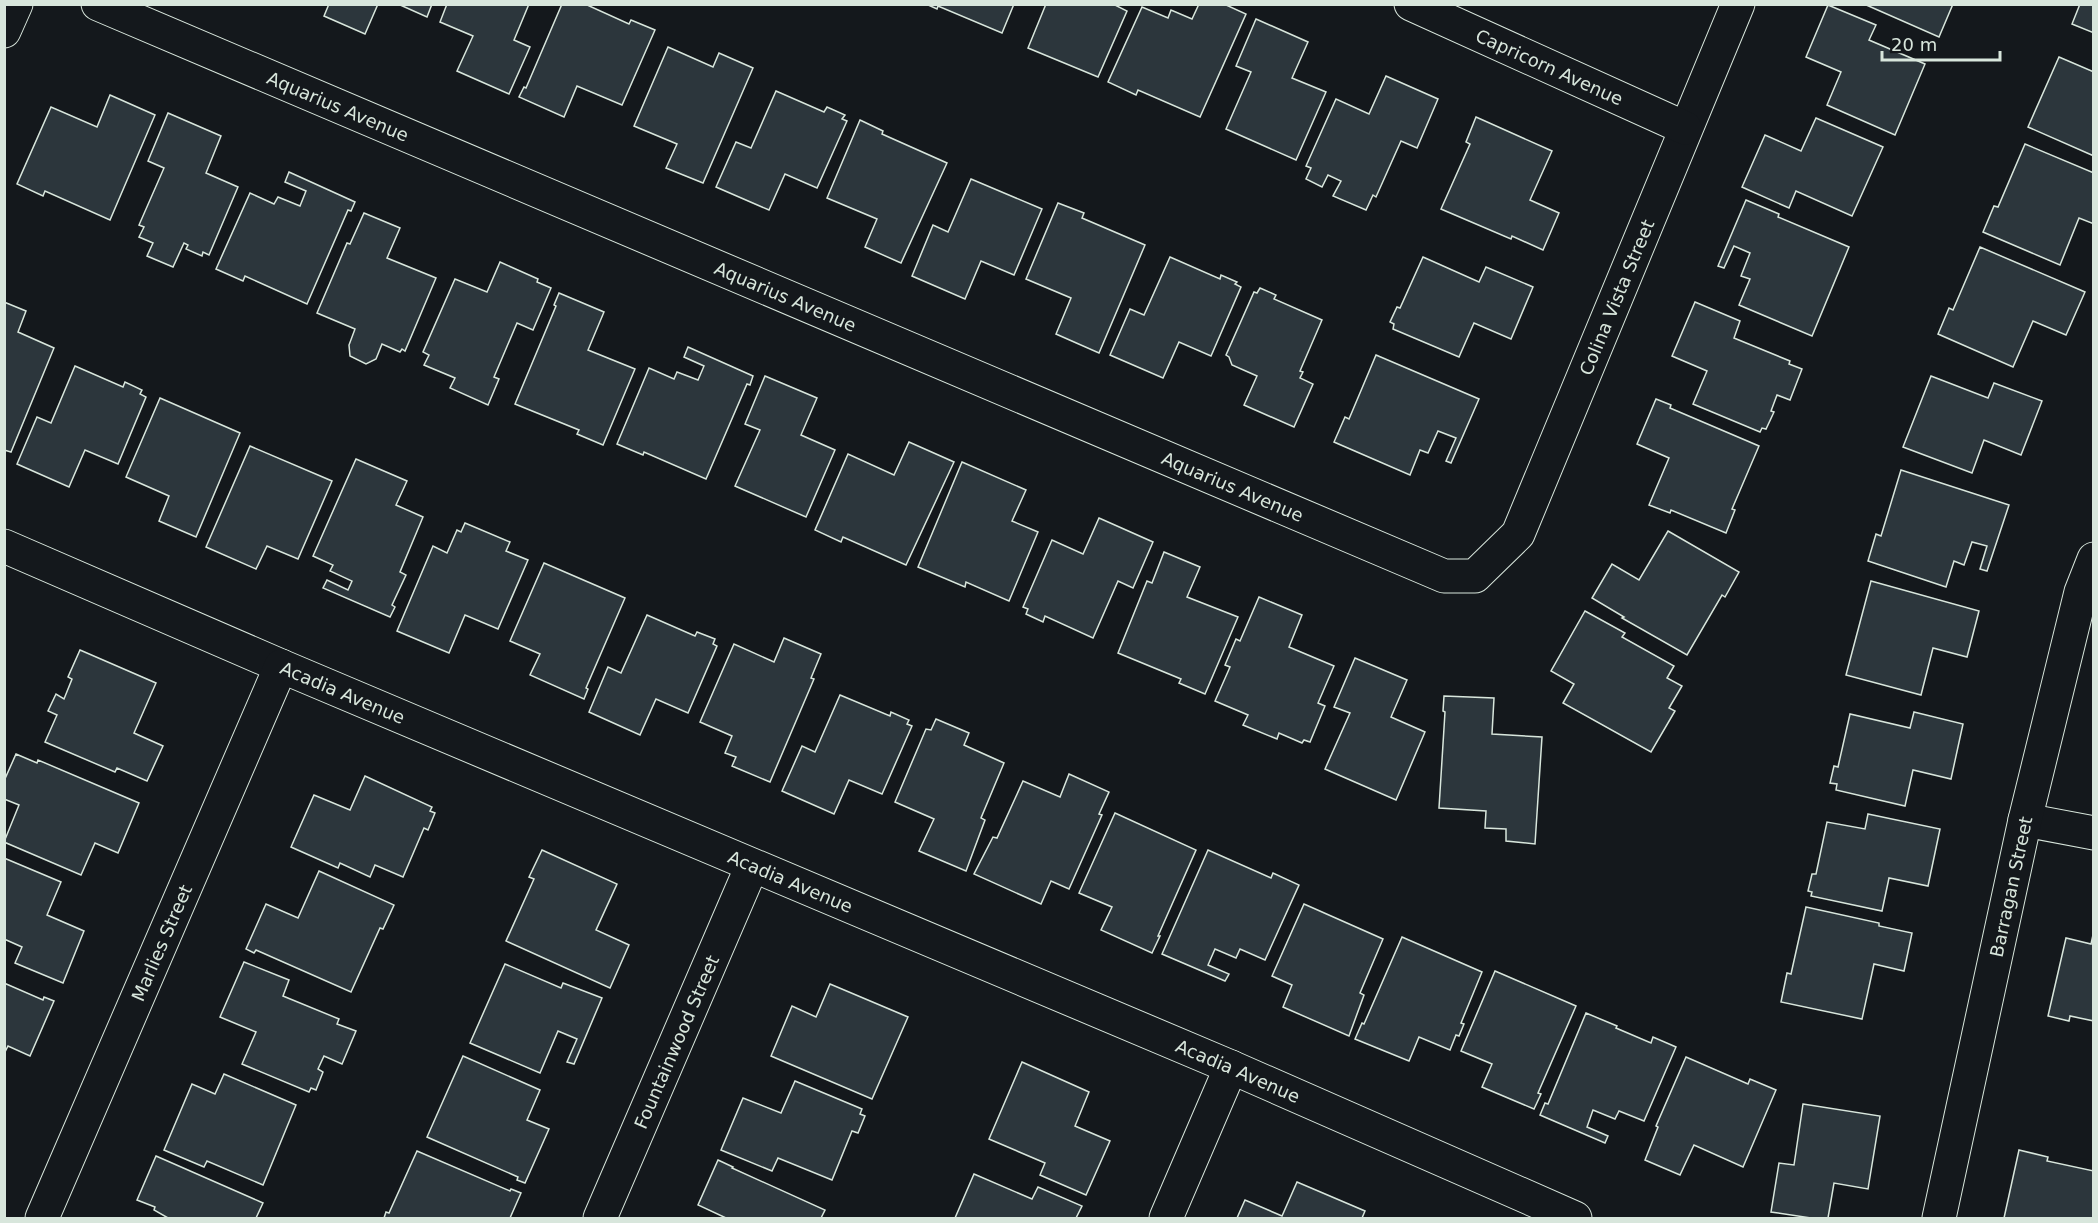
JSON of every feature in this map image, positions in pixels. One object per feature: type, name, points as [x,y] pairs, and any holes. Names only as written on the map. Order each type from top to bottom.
[{"type":"street","points":[[4,31],[16,4]]},
{"type":"street","name":"Aquarius Avenue","points":[[98,4],[1444,576],[1475,576]]},
{"type":"street","name":"Capricorn Avenue","points":[[1412,4],[1685,128]]},
{"type":"street","name":"Colina Vista Street","points":[[1475,576],[1518,534],[1738,4]]},
{"type":"street","name":"Acadia Avenue","points":[[4,546],[752,866],[1231,1067],[1575,1218]]},
{"type":"street","name":"Barragan Street","points":[[1939,1218],[2025,820],[2081,592],[2094,559]]},
{"type":"street","name":"Marlies Street","points":[[42,1218],[281,666]]},
{"type":"street","points":[[2025,820],[2094,833]]},
{"type":"street","name":"Fountainwood Street","points":[[600,1218],[752,866]]},
{"type":"street","points":[[1166,1218],[1231,1067]]},
{"type":"building","points":[[329,4],[378,4],[365,34],[324,16]]},
{"type":"building","points":[[398,4],[432,4],[427,17]]},
{"type":"building","points":[[447,4],[529,4],[514,40],[530,47],[509,94],[457,71],[473,36],[440,22]]},
{"type":"building","points":[[562,4],[585,4],[629,24],[631,20],[655,30],[622,105],[577,86],[564,117],[519,97],[524,87],[526,88]]},
{"type":"building","points":[[926,4],[1014,4],[1002,33],[938,6],[937,9]]},
{"type":"building","points":[[1046,4],[1113,4],[1127,11],[1098,77],[1028,48]]},
{"type":"building","points":[[1199,4],[1224,4],[1246,14],[1200,117],[1138,90],[1136,95],[1108,82],[1142,7],[1168,18],[1171,10],[1192,19]]},
{"type":"building","points":[[1864,4],[1953,4],[1939,37]]},
{"type":"building","points":[[2080,4],[2094,4],[2094,33],[2072,24]]},
{"type":"building","points":[[1828,5],[1876,25],[1869,40],[1925,64],[1895,135],[1827,105],[1841,72],[1806,57]]},
{"type":"building","points":[[1256,19],[1308,42],[1292,78],[1326,92],[1296,160],[1226,129],[1251,72],[1236,66]]},
{"type":"building","points":[[668,47],[713,67],[719,53],[753,68],[703,183],[666,168],[677,144],[634,126]]},
{"type":"building","points":[[2059,57],[2094,72],[2094,156],[2028,127]]},
{"type":"building","points":[[1386,76],[1438,99],[1417,148],[1401,141],[1376,197],[1373,195],[1366,210],[1333,196],[1341,181],[1328,175],[1322,187],[1306,179],[1311,168],[1306,166],[1336,99],[1369,114]]},
{"type":"building","points":[[776,91],[824,112],[827,107],[845,115],[842,119],[847,121],[817,188],[785,174],[769,210],[716,187],[736,142],[751,148]]},
{"type":"building","points":[[110,95],[155,115],[110,220],[45,191],[43,196],[17,184],[51,107],[97,127]]},
{"type":"building","points":[[168,113],[221,136],[206,173],[238,187],[209,255],[203,252],[202,256],[186,249],[188,245],[184,243],[173,267],[147,256],[153,243],[139,237],[144,227],[139,225],[164,168],[148,161]]},
{"type":"building","points":[[1476,117],[1552,151],[1530,200],[1559,213],[1543,250],[1441,209],[1470,144],[1466,142]]},
{"type":"building","points":[[1816,118],[1883,147],[1852,216],[1796,191],[1789,208],[1742,187],[1765,135],[1801,151]]},
{"type":"building","points":[[860,120],[883,131],[882,134],[947,163],[901,263],[865,247],[877,219],[827,198]]},
{"type":"building","points":[[2025,144],[2094,173],[2094,224],[2079,218],[2060,265],[1983,232],[1994,206],[1998,207]]},
{"type":"building","points":[[289,172],[355,202],[351,211],[348,210],[307,304],[245,276],[243,281],[216,269],[250,193],[274,204],[278,197],[300,206],[306,191],[285,182]]},
{"type":"building","points":[[971,179],[1042,209],[1014,275],[981,261],[965,299],[912,276],[933,225],[948,232]]},
{"type":"building","points":[[1746,200],[1779,214],[1778,217],[1849,247],[1812,336],[1739,305],[1750,279],[1741,276],[1750,253],[1734,246],[1724,268],[1718,266]]},
{"type":"building","points":[[1058,203],[1084,213],[1082,218],[1145,245],[1099,353],[1056,334],[1071,298],[1026,279]]},
{"type":"building","points":[[364,213],[400,228],[387,258],[436,278],[405,351],[402,349],[400,352],[382,344],[376,359],[366,364],[350,356],[349,345],[355,329],[317,313],[347,243],[350,244]]},
{"type":"building","points":[[1980,247],[2085,292],[2066,335],[2033,321],[2013,367],[1938,334],[1949,308],[1953,310]]},
{"type":"building","points":[[1170,257],[1220,279],[1221,275],[1237,282],[1235,284],[1241,287],[1211,356],[1179,342],[1163,378],[1110,355],[1130,309],[1144,315]]},
{"type":"building","points":[[1423,257],[1479,282],[1486,267],[1533,287],[1511,339],[1474,323],[1459,357],[1393,329],[1394,324],[1390,322],[1397,307],[1400,308]]},
{"type":"building","points":[[500,262],[538,279],[537,282],[551,288],[533,330],[517,323],[494,377],[499,379],[488,405],[450,388],[455,378],[424,365],[429,355],[423,352],[455,279],[487,292]]},
{"type":"building","points":[[1260,288],[1276,295],[1274,299],[1322,320],[1300,371],[1303,372],[1300,378],[1313,384],[1294,427],[1244,405],[1257,376],[1232,365],[1226,355],[1254,292],[1257,293]]},
{"type":"building","points":[[559,293],[604,312],[588,350],[635,369],[603,445],[577,434],[579,430],[515,404],[556,306],[554,305]]},
{"type":"building","points":[[4,302],[26,311],[18,332],[54,348],[11,452],[4,450]]},
{"type":"building","points":[[1695,302],[1740,321],[1734,338],[1790,361],[1789,364],[1802,369],[1790,400],[1777,395],[1771,411],[1774,412],[1766,429],[1762,428],[1760,432],[1693,404],[1707,371],[1672,356]]},
{"type":"building","points":[[688,347],[753,376],[750,385],[747,384],[706,479],[644,452],[643,455],[617,444],[649,368],[674,379],[677,372],[698,380],[704,366],[684,357]]},
{"type":"building","points":[[1376,355],[1479,399],[1451,463],[1446,461],[1456,438],[1438,431],[1428,453],[1420,450],[1410,475],[1334,442],[1345,417],[1349,419]]},
{"type":"building","points":[[75,366],[123,387],[125,382],[142,390],[140,394],[146,397],[118,464],[85,450],[69,487],[17,464],[37,417],[51,423]]},
{"type":"building","points":[[765,376],[817,398],[801,435],[835,450],[806,517],[735,486],[760,430],[745,424]]},
{"type":"building","points":[[1931,376],[1988,398],[1994,383],[2042,401],[2021,455],[1984,440],[1972,473],[1903,447]]},
{"type":"building","points":[[160,398],[240,433],[196,537],[159,521],[169,496],[126,477]]},
{"type":"building","points":[[1656,399],[1671,405],[1670,408],[1759,446],[1732,509],[1735,510],[1726,533],[1671,510],[1670,513],[1649,505],[1669,458],[1637,444]]},
{"type":"building","points":[[909,442],[954,462],[906,565],[843,537],[841,542],[815,530],[848,454],[894,475]]},
{"type":"building","points":[[250,446],[332,481],[298,559],[267,546],[256,569],[206,547]]},
{"type":"building","points":[[356,459],[407,481],[396,505],[423,517],[400,572],[406,575],[392,605],[395,607],[390,617],[323,588],[327,580],[348,590],[352,581],[330,571],[333,565],[313,556]]},
{"type":"building","points":[[962,462],[1026,490],[1012,521],[1038,532],[1009,601],[966,582],[965,587],[918,567]]},
{"type":"building","points":[[1901,470],[2009,505],[1987,571],[1980,569],[1987,546],[1972,542],[1964,565],[1954,561],[1946,587],[1868,561],[1876,534],[1881,536]]},
{"type":"building","points":[[1099,518],[1153,542],[1133,588],[1118,581],[1093,638],[1045,616],[1043,622],[1026,614],[1028,609],[1023,607],[1052,540],[1083,554]]},
{"type":"building","points":[[465,523],[510,542],[506,551],[528,560],[498,629],[465,615],[449,653],[397,631],[433,546],[447,553],[457,530],[461,532]]},
{"type":"building","points":[[1668,531],[1739,572],[1725,597],[1722,595],[1687,655],[1592,598],[1612,564],[1639,580]]},
{"type":"building","points":[[1164,552],[1200,567],[1187,597],[1238,617],[1205,694],[1179,683],[1181,679],[1118,653],[1147,581],[1152,583]]},
{"type":"building","points":[[544,563],[625,598],[586,688],[588,689],[584,699],[530,675],[540,654],[510,641]]},
{"type":"building","points":[[1871,581],[1979,611],[1967,657],[1933,648],[1921,695],[1846,675]]},
{"type":"building","points":[[1259,597],[1302,615],[1289,647],[1334,666],[1318,703],[1325,706],[1310,742],[1304,740],[1302,743],[1279,733],[1277,739],[1243,725],[1248,715],[1215,701],[1230,667],[1225,665],[1236,639],[1240,641]]},
{"type":"building","points":[[1585,611],[1625,633],[1622,637],[1674,666],[1667,678],[1682,686],[1669,708],[1675,711],[1651,752],[1563,703],[1574,684],[1551,671]]},
{"type":"building","points":[[647,615],[695,636],[697,632],[715,639],[713,644],[717,646],[688,713],[656,699],[640,735],[589,712],[608,667],[621,673]]},
{"type":"building","points":[[784,638],[821,654],[811,678],[814,679],[770,782],[732,766],[736,757],[725,753],[732,736],[700,722],[734,644],[774,662]]},
{"type":"building","points":[[80,650],[156,683],[134,733],[163,746],[147,781],[117,768],[115,772],[45,742],[57,715],[48,711],[56,694],[64,699],[72,679],[68,677]]},
{"type":"building","points":[[1355,658],[1407,680],[1391,717],[1425,732],[1396,800],[1325,769],[1350,713],[1334,707]]},
{"type":"building","points":[[840,695],[890,716],[891,712],[909,720],[907,724],[912,726],[882,794],[849,780],[834,814],[782,791],[802,746],[815,752]]},
{"type":"building","points":[[1444,696],[1494,698],[1492,734],[1542,737],[1535,844],[1506,841],[1506,829],[1485,828],[1486,811],[1439,808]]},
{"type":"building","points":[[1914,712],[1963,724],[1951,779],[1913,770],[1905,806],[1836,790],[1837,784],[1830,783],[1834,766],[1838,767],[1850,714],[1910,728]]},
{"type":"building","points":[[936,719],[969,733],[964,745],[1004,763],[981,818],[985,820],[966,871],[919,851],[934,819],[895,802],[926,729],[931,730]]},
{"type":"building","points":[[16,754],[37,763],[38,760],[139,803],[118,853],[95,843],[81,875],[4,842],[19,805],[4,799],[4,781]]},
{"type":"building","points":[[1069,774],[1109,792],[1099,814],[1102,815],[1069,889],[1051,881],[1041,904],[974,874],[993,837],[997,838],[1023,781],[1060,797]]},
{"type":"building","points":[[365,776],[432,807],[430,811],[435,813],[428,830],[424,828],[403,877],[375,865],[370,877],[340,863],[338,868],[291,847],[314,795],[350,810]]},
{"type":"building","points":[[1115,813],[1196,850],[1152,953],[1101,930],[1112,907],[1079,893]]},
{"type":"building","points":[[1868,814],[1940,829],[1928,886],[1889,878],[1882,911],[1811,896],[1812,892],[1808,891],[1812,874],[1816,874],[1827,822],[1865,829]]},
{"type":"building","points":[[542,850],[617,884],[596,930],[629,945],[610,988],[506,941],[534,879],[529,877]]},
{"type":"building","points":[[1208,850],[1271,878],[1273,873],[1299,885],[1265,960],[1240,949],[1236,958],[1215,949],[1208,965],[1229,974],[1225,981],[1162,954]]},
{"type":"building","points":[[4,858],[61,882],[47,915],[84,931],[63,983],[15,963],[22,947],[4,939]]},
{"type":"building","points":[[319,871],[394,905],[383,929],[380,928],[351,992],[256,950],[254,953],[246,949],[266,904],[298,918]]},
{"type":"building","points":[[1304,904],[1383,939],[1360,993],[1364,995],[1349,1036],[1283,1007],[1292,985],[1272,976]]},
{"type":"building","points":[[1806,907],[1879,923],[1879,926],[1912,933],[1904,971],[1874,964],[1862,1019],[1781,1002],[1787,973],[1791,974]]},
{"type":"building","points":[[2093,935],[2094,1021],[2070,1016],[2069,1021],[2048,1016],[2066,938],[2091,944]]},
{"type":"building","points":[[1402,937],[1482,972],[1461,1023],[1464,1024],[1459,1036],[1456,1035],[1450,1050],[1419,1037],[1409,1061],[1355,1039],[1362,1023],[1364,1024]]},
{"type":"building","points":[[244,962],[289,980],[283,996],[339,1019],[337,1024],[356,1031],[342,1064],[324,1056],[318,1069],[323,1072],[316,1090],[311,1088],[309,1092],[242,1064],[256,1032],[220,1017]]},
{"type":"building","points":[[505,964],[561,988],[563,983],[602,998],[574,1064],[567,1062],[577,1039],[558,1031],[540,1073],[470,1043]]},
{"type":"building","points":[[1495,971],[1576,1006],[1538,1093],[1541,1094],[1534,1109],[1482,1087],[1492,1064],[1461,1051]]},
{"type":"building","points":[[4,983],[43,1000],[44,997],[54,1001],[30,1056],[8,1046],[4,1054]]},
{"type":"building","points":[[830,984],[908,1017],[872,1099],[771,1056],[792,1006],[816,1017]]},
{"type":"building","points":[[1586,1013],[1651,1043],[1653,1037],[1676,1047],[1644,1121],[1619,1111],[1615,1119],[1593,1110],[1587,1127],[1608,1136],[1605,1143],[1540,1115],[1545,1103],[1548,1104]]},
{"type":"building","points":[[463,1056],[540,1090],[527,1120],[549,1129],[525,1183],[517,1180],[518,1177],[427,1137]]},
{"type":"building","points":[[1686,1057],[1748,1084],[1750,1079],[1776,1090],[1743,1167],[1694,1145],[1680,1175],[1645,1160],[1658,1127],[1656,1126]]},
{"type":"building","points":[[1022,1062],[1089,1092],[1075,1126],[1110,1141],[1086,1195],[1040,1175],[1045,1163],[989,1139]]},
{"type":"building","points":[[224,1074],[296,1105],[263,1185],[207,1161],[204,1167],[164,1150],[192,1084],[215,1094]]},
{"type":"building","points":[[795,1081],[862,1109],[860,1114],[865,1116],[858,1133],[852,1131],[832,1180],[778,1158],[772,1171],[721,1150],[743,1098],[781,1113]]},
{"type":"building","points":[[1803,1104],[1880,1116],[1868,1189],[1834,1183],[1828,1218],[1771,1212],[1779,1163],[1794,1165]]},
{"type":"building","points":[[2019,1150],[2048,1157],[2047,1161],[2094,1171],[2094,1218],[2004,1218]]},
{"type":"building","points":[[417,1151],[510,1191],[511,1189],[521,1193],[510,1218],[384,1218],[386,1212],[389,1213]]},
{"type":"building","points":[[156,1156],[263,1203],[256,1218],[168,1218],[154,1210],[155,1207],[137,1200]]},
{"type":"building","points":[[718,1160],[825,1210],[821,1218],[726,1218],[698,1205]]},
{"type":"building","points":[[974,1174],[1032,1199],[1038,1187],[1082,1206],[1076,1218],[955,1218]]},
{"type":"building","points":[[1297,1182],[1365,1211],[1362,1218],[1237,1218],[1245,1200],[1282,1216]]}]
